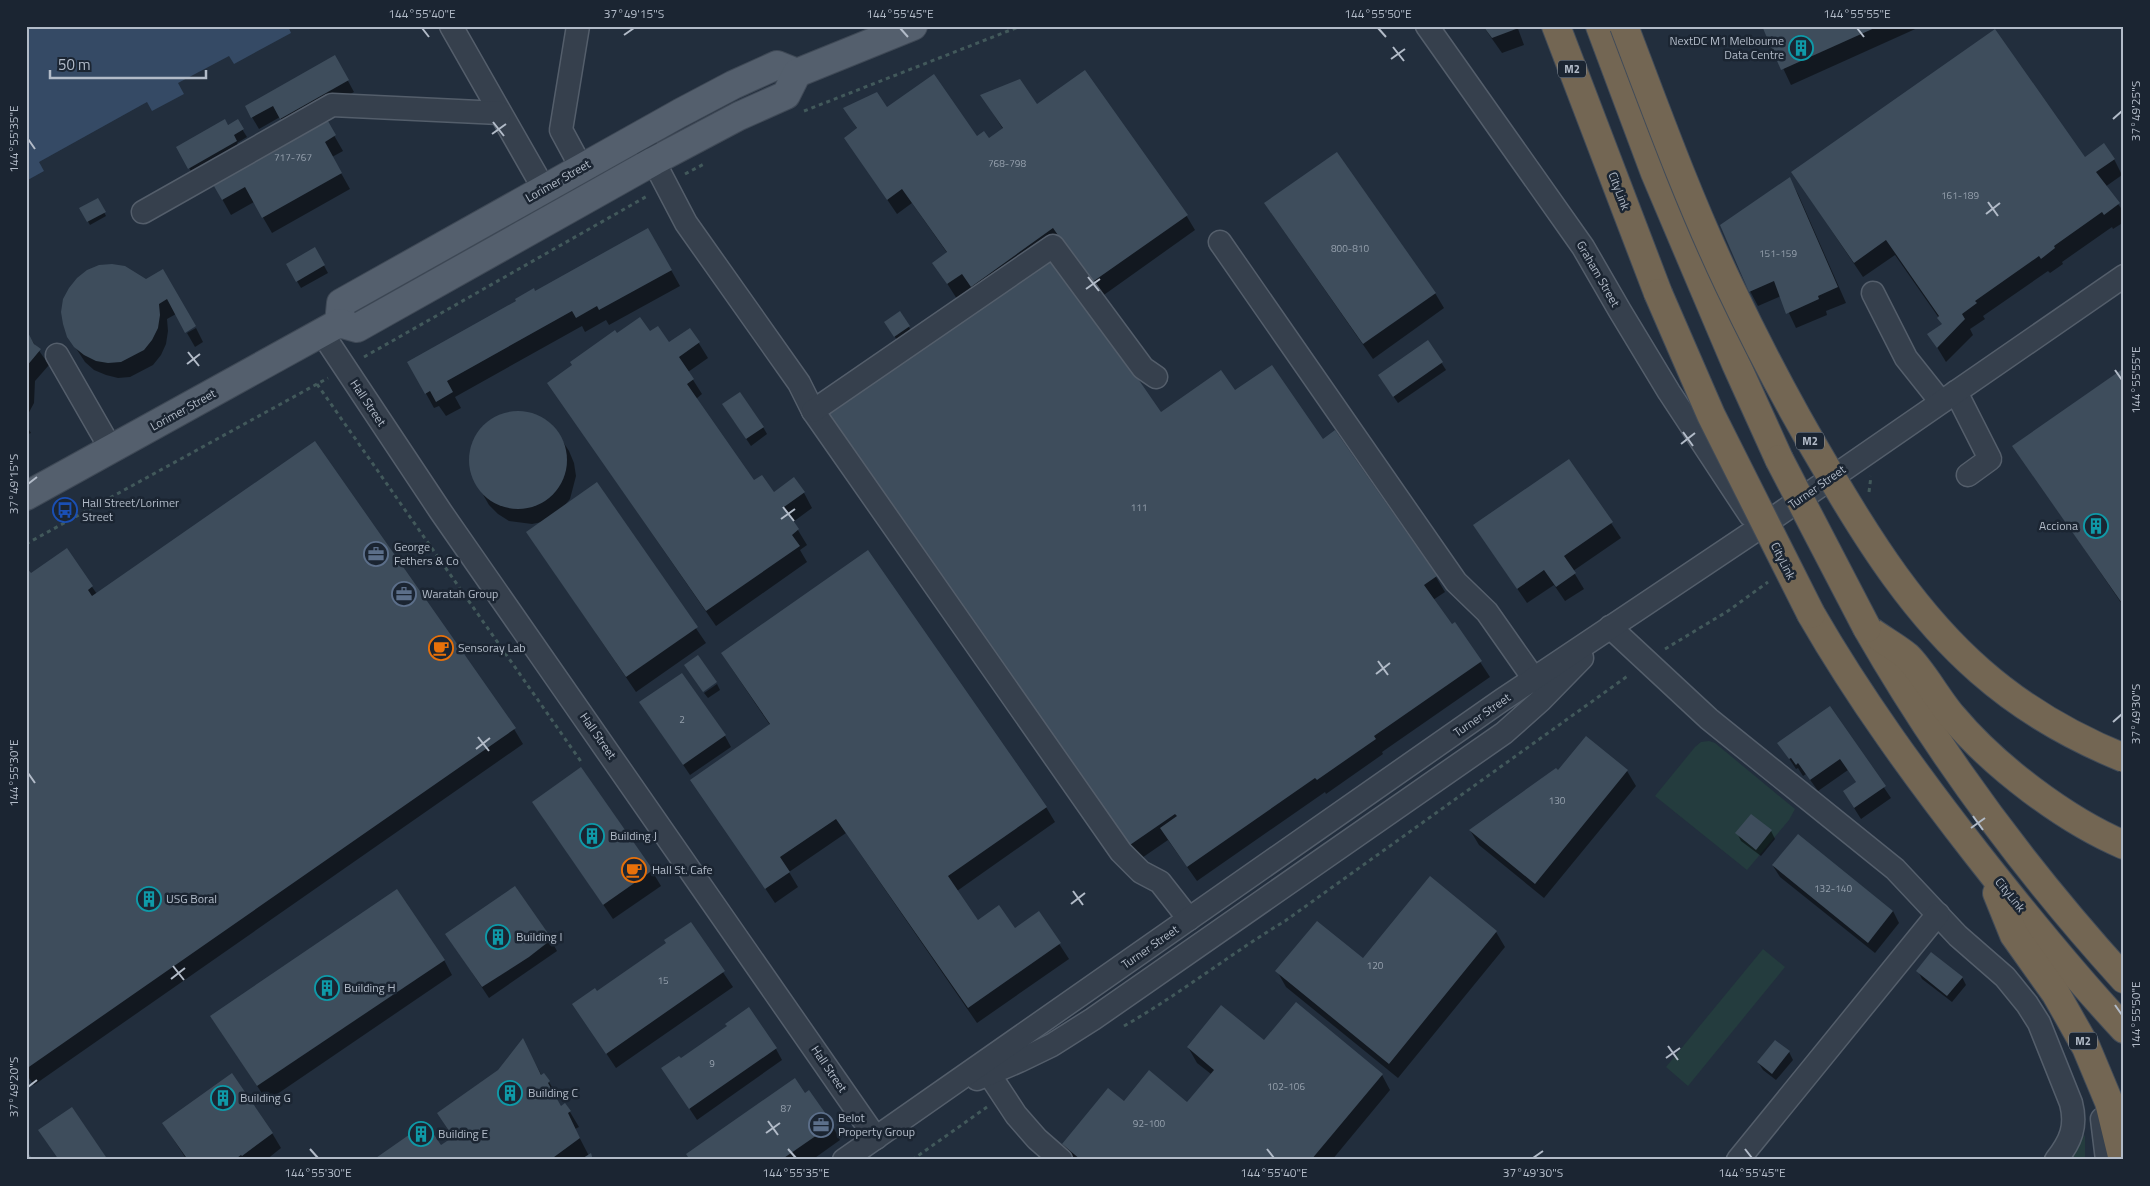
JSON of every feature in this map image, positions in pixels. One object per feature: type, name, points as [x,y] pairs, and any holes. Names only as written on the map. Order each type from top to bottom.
[{"type":"highway","name":"CityLink","points":[[1556,26],[1673,332],[1778,551],[1811,614],[1844,670],[1908,764],[1985,864],[2022,928],[2124,1029]]},
{"type":"highway","points":[[1600,26],[1655,173],[1736,364],[1779,459],[1867,628],[1892,671],[1963,780],[2056,901],[2124,979]]},
{"type":"highway","name":"M2","points":[[1624,26],[1675,161],[1729,284],[1792,409],[1880,555],[1924,614],[1980,671],[2003,690],[2057,725],[2100,749],[2124,758]]},
{"type":"highway","points":[[1867,628],[1908,656],[1953,717],[2001,765],[2035,792],[2072,817],[2124,845]]},
{"type":"highway","name":"M2","points":[[2022,928],[2086,1047],[2108,1102],[2123,1160]]},
{"type":"main road","points":[[331,328],[357,328],[654,161],[739,116],[786,95],[797,73],[913,26]]},
{"type":"main road","name":"Lorimer Street","points":[[26,496],[331,328],[341,303],[640,134],[733,85],[777,65],[797,73]]},
{"type":"street","points":[[451,26],[544,189]]},
{"type":"street","points":[[578,26],[560,130],[581,167]]},
{"type":"street","name":"Graham Street","points":[[1427,26],[1584,246],[1664,384],[1759,528]]},
{"type":"street","points":[[143,212],[332,105],[500,113]]},
{"type":"street","points":[[640,134],[686,223],[799,382],[813,411],[1121,852],[1141,872],[1160,882],[1189,919]]},
{"type":"street","points":[[1220,242],[1456,582],[1487,612],[1534,679]]},
{"type":"street","points":[[813,411],[1053,246],[1143,368],[1156,377]]},
{"type":"street","name":"Turner Street","points":[[844,1160],[1534,679],[1759,528],[2124,276]]},
{"type":"street","points":[[1873,292],[1906,358],[1948,397],[1990,459],[1968,475]]},
{"type":"street","name":"Hall Street","points":[[331,328],[344,368],[470,554],[876,1138]]},
{"type":"street","points":[[56,354],[111,449]]},
{"type":"street","points":[[940,1094],[990,1074],[1044,1049],[1093,1019],[1482,749],[1540,701],[1610,628],[1710,718],[1895,869],[1958,936],[1995,967],[2016,988],[2041,1028],[2060,1070],[2074,1113],[2071,1138],[2056,1160]]},
{"type":"street","points":[[1738,1160],[1938,914]]},
{"type":"street","points":[[2086,1047],[2106,1137],[2107,1160]]},
{"type":"street","points":[[990,1074],[1016,1115],[1036,1139],[1061,1160]]},
{"type":"path","points":[[26,544],[344,368]]},
{"type":"path","points":[[316,384],[582,763]]},
{"type":"path","points":[[1869,495],[1874,448]]},
{"type":"path","points":[[1119,1029],[1202,976],[1246,944],[1285,921],[1426,822],[1647,662],[1677,641],[1728,611],[1775,577]]},
{"type":"path","points":[[912,1160],[1004,1096]]},
{"type":"green space","points":[[1709,741],[1715,743],[1795,809],[1789,820],[1747,870],[1655,796],[1695,747],[1701,742]]},
{"type":"green space","points":[[1763,949],[1785,967],[1688,1086],[1666,1067]]},
{"type":"green space","points":[[2085,1135],[2085,1160],[2065,1160]]},
{"type":"water","points":[[26,26],[288,26],[291,33],[234,64],[229,56],[178,83],[184,94],[152,111],[147,102],[39,162],[44,171],[26,181]]},
{"type":"building","points":[[1483,26],[1515,26],[1516,29],[1492,38]]},
{"type":"building","name":"NextDC M1 Melbourne Data Centre","points":[[1762,26],[1879,26],[1781,70]]},
{"type":"building","points":[[1995,29],[2085,157],[2104,143],[2115,159],[2096,172],[2120,203],[2104,215],[2102,212],[2054,246],[2055,248],[2041,259],[2039,256],[1975,301],[1977,303],[1962,314],[1965,319],[1937,348],[1927,334],[1942,324],[1937,318],[1939,316],[1886,240],[1854,263],[1791,172]]},
{"type":"building","points":[[335,55],[349,80],[280,119],[273,106],[251,118],[245,106]]},
{"type":"building","points":[[1085,70],[1188,215],[1091,283],[1053,228],[971,287],[962,274],[947,284],[932,263],[947,252],[902,189],[887,200],[844,138],[857,128],[843,108],[877,92],[887,107],[934,74],[977,136],[984,131],[989,138],[1003,128],[980,95],[1020,79],[1037,104]]},
{"type":"building","points":[[325,116],[336,135],[325,142],[342,173],[262,218],[245,187],[222,200],[211,181]]},
{"type":"building","points":[[225,119],[228,125],[238,119],[244,129],[234,135],[237,141],[188,169],[176,147]]},
{"type":"building","points":[[1337,152],[1436,293],[1363,344],[1264,203]]},
{"type":"building","points":[[1790,177],[1838,287],[1818,296],[1819,299],[1786,314],[1774,281],[1749,292],[1720,225]]},
{"type":"building","points":[[98,198],[106,212],[87,222],[79,208]]},
{"type":"building","points":[[648,228],[672,270],[599,310],[597,306],[576,318],[572,311],[447,381],[453,392],[436,402],[430,391],[425,394],[407,362],[516,301],[515,299],[534,288],[535,291]]},
{"type":"building","points":[[315,247],[325,265],[296,282],[286,264]]},
{"type":"building","points":[[1053,256],[1161,412],[1221,370],[1235,390],[1272,365],[1323,439],[1335,430],[1437,576],[1424,585],[1452,624],[1455,622],[1482,661],[1374,736],[1376,739],[1317,780],[1315,778],[1187,867],[1160,828],[1177,816],[1175,814],[1127,847],[825,415]]},
{"type":"building","points":[[99,265],[125,266],[146,279],[163,269],[196,326],[185,333],[167,299],[159,304],[158,328],[144,350],[121,362],[108,363],[96,361],[84,355],[74,347],[67,337],[61,312],[63,299],[77,278],[87,270]]},
{"type":"building","points":[[900,311],[910,326],[894,337],[884,322]]},
{"type":"building","points":[[640,317],[650,331],[658,326],[669,342],[690,328],[700,342],[679,357],[694,379],[687,384],[754,480],[762,475],[774,492],[794,477],[805,492],[784,507],[799,529],[792,535],[800,546],[706,611],[547,383],[572,365],[570,362],[615,330],[617,333]]},
{"type":"building","points":[[26,329],[34,344],[41,349],[26,367]]},
{"type":"building","points":[[1428,340],[1443,362],[1393,397],[1378,375]]},
{"type":"building","name":"Acciona","points":[[2124,368],[2124,606],[2012,446]]},
{"type":"building","points":[[740,392],[764,427],[746,439],[722,404]]},
{"type":"building","points":[[518,411],[537,415],[553,425],[563,441],[567,460],[563,479],[553,495],[537,505],[518,509],[499,505],[483,495],[473,479],[469,460],[473,441],[483,425],[499,415]]},
{"type":"building","name":"USG Boral","points":[[315,441],[516,728],[26,1069],[26,567],[31,573],[67,548],[93,586],[88,590],[92,596]]},
{"type":"building","points":[[1569,459],[1613,522],[1564,556],[1576,573],[1556,587],[1544,570],[1517,589],[1473,525]]},
{"type":"building","points":[[597,482],[698,627],[626,677],[526,532]]},
{"type":"building","points":[[868,550],[1047,807],[948,876],[978,920],[999,905],[1015,928],[1039,911],[1061,943],[968,1008],[836,819],[780,857],[790,872],[765,889],[690,780],[770,724],[721,653]]},
{"type":"building","points":[[698,655],[717,682],[703,692],[684,665]]},
{"type":"building","points":[[682,673],[726,735],[683,765],[639,702]]},
{"type":"building","points":[[1830,706],[1886,786],[1854,808],[1843,791],[1856,782],[1840,759],[1810,780],[1798,763],[1796,765],[1791,758],[1789,759],[1777,743]]},
{"type":"building","points":[[1586,736],[1628,770],[1535,884],[1469,830],[1556,768],[1558,770]]},
{"type":"building","name":"Building J","points":[[581,767],[653,870],[603,905],[532,802]]},
{"type":"building","points":[[1751,814],[1772,830],[1756,850],[1735,833]]},
{"type":"building","points":[[1798,834],[1893,911],[1868,943],[1772,865]]},
{"type":"building","points":[[1430,876],[1497,931],[1389,1064],[1275,971],[1317,921],[1363,958]]},
{"type":"building","name":"Building I","points":[[515,886],[552,939],[529,957],[482,987],[445,934]]},
{"type":"building","name":"Building H","points":[[397,889],[445,960],[257,1086],[210,1016]]},
{"type":"building","points":[[691,922],[725,971],[606,1054],[572,1004],[595,988],[597,991],[666,943],[664,940]]},
{"type":"building","points":[[1931,952],[1963,977],[1947,996],[1916,971]]},
{"type":"building","points":[[1296,1002],[1383,1074],[1311,1160],[1081,1160],[1062,1144],[1108,1088],[1124,1101],[1149,1070],[1187,1102],[1214,1070],[1187,1047],[1221,1005],[1264,1040]]},
{"type":"building","points":[[749,1007],[777,1048],[689,1109],[661,1068],[679,1056],[681,1058],[727,1026],[725,1024]]},
{"type":"building","name":"Building C","points":[[523,1038],[541,1075],[544,1073],[550,1081],[548,1083],[561,1106],[565,1103],[571,1111],[568,1113],[580,1138],[550,1160],[373,1160],[426,1123],[441,1145],[453,1137],[437,1113],[498,1070]]},
{"type":"building","points":[[1775,1040],[1790,1051],[1772,1074],[1757,1062]]},
{"type":"building","name":"Building G","points":[[232,1073],[273,1133],[234,1160],[188,1160],[162,1123]]},
{"type":"building","points":[[795,1078],[805,1093],[809,1090],[833,1124],[781,1160],[690,1160],[686,1154]]},
{"type":"building","points":[[72,1107],[108,1160],[59,1160],[38,1130]]},
{"type":"building","points":[[26,1150],[33,1160],[26,1160]]},
{"type":"building","points":[[591,1153],[593,1160],[580,1160]]},
{"type":"place","name":"NextDC M1 Melbourne Data Centre","points":[[1801,48]]},
{"type":"place","name":"Hall Street/Lorimer Street","points":[[65,510]]},
{"type":"place","name":"Acciona","points":[[2096,526]]},
{"type":"place","name":"George Fethers & Co","points":[[376,554]]},
{"type":"place","name":"Waratah Group","points":[[404,594]]},
{"type":"place","name":"Sensoray Lab","points":[[441,648]]},
{"type":"place","name":"Building J","points":[[592,836]]},
{"type":"place","name":"Hall St. Cafe","points":[[634,870]]},
{"type":"place","name":"USG Boral","points":[[149,899]]},
{"type":"place","name":"Building I","points":[[498,937]]},
{"type":"place","name":"Building H","points":[[327,988]]},
{"type":"place","name":"Building C","points":[[510,1093]]},
{"type":"place","name":"Building G","points":[[223,1098]]},
{"type":"place","name":"Belot Property Group","points":[[821,1125]]},
{"type":"place","name":"Building E","points":[[421,1134]]}]
